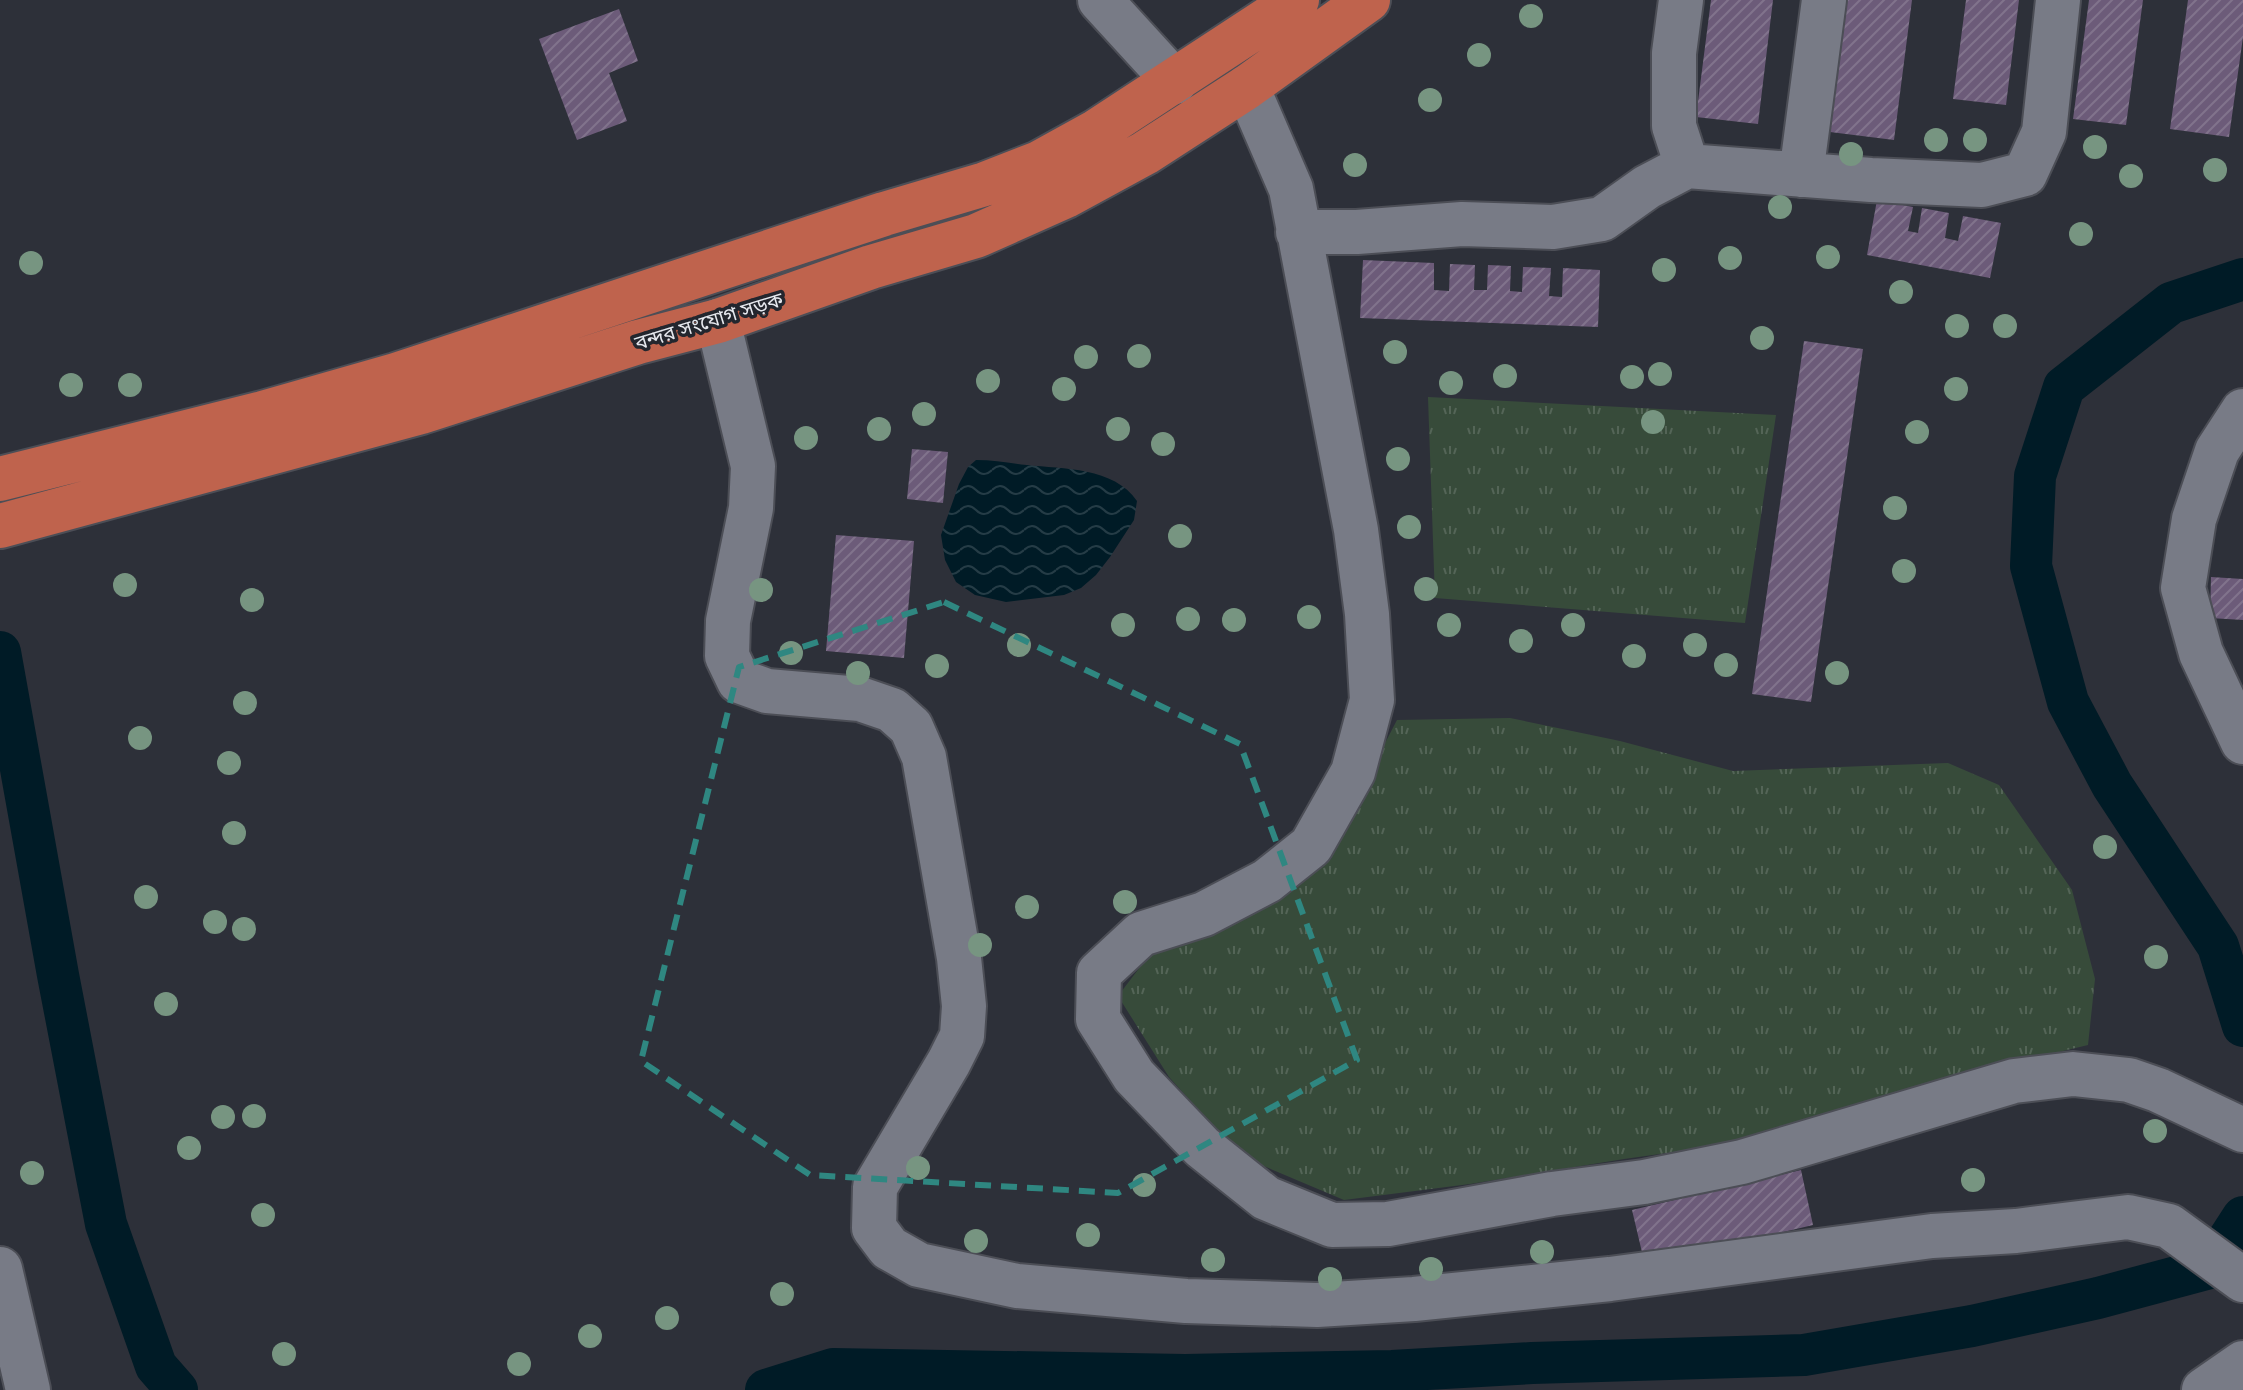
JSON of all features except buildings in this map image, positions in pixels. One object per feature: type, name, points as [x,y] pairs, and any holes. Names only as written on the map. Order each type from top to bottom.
[{"type":"highway","name":"বন্দর সংযোগ সড়ক","points":[[0,526],[267,433],[396,375],[884,214],[985,184],[1039,163],[1175,82],[1297,0]]},
{"type":"highway","name":"বন্দর সংযোগ সড়ক","points":[[0,479],[267,433],[421,412],[638,342],[718,321],[871,267],[976,236],[1066,196],[1145,153],[1247,87],[1368,0]]},
{"type":"street","points":[[1100,0],[1175,82]]},
{"type":"street","points":[[1681,0],[1674,53],[1674,126],[1687,166]]},
{"type":"street","points":[[1801,175],[1824,0]]},
{"type":"street","points":[[1298,232],[1357,232],[1462,224],[1553,227],[1602,219],[1647,187],[1687,166],[1982,185],[2025,174],[2044,132],[2058,0]]},
{"type":"street","points":[[1247,87],[1291,189],[1356,530],[1367,614],[1372,700],[1353,772],[1311,846],[1267,881],[1204,914],[1141,934],[1099,973],[1098,1019],[1134,1076],[1202,1147],[1266,1198],[1332,1225],[1388,1224],[1552,1194],[1644,1182],[1742,1162],[2014,1081],[2073,1074],[2129,1080],[2158,1090],[2243,1130]]},
{"type":"street","points":[[718,321],[753,466],[751,508],[728,621],[727,656],[739,681],[767,691],[860,699],[892,710],[911,727],[924,757],[959,958],[964,1006],[962,1036],[875,1187],[874,1228],[889,1248],[919,1265],[1017,1286],[1186,1301],[1317,1305],[1414,1299],[1610,1279],[1932,1236],[2016,1231],[2128,1217],[2169,1226],[2243,1280]]},
{"type":"street","points":[[2243,411],[2217,451],[2194,519],[2183,588],[2201,653],[2243,742]]},
{"type":"street","points":[[0,1269],[28,1390]]},
{"type":"street","points":[[2204,1390],[2243,1363]]},
{"type":"highlighted area","points":[[944,602],[1240,744],[1357,1060],[1118,1193],[810,1175],[641,1061],[739,667]]},
{"type":"green space","points":[[1428,397],[1776,415],[1745,623],[1435,598]]},
{"type":"green space","points":[[1510,718],[1620,741],[1733,771],[1948,763],[1999,785],[2072,890],[2095,979],[2088,1045],[2014,1063],[1746,1142],[1470,1184],[1344,1200],[1240,1156],[1169,1077],[1118,996],[1153,950],[1249,916],[1331,859],[1357,797],[1397,720]]},
{"type":"water","points":[[976,460],[1072,469],[1102,476],[1127,490],[1137,501],[1134,520],[1096,575],[1081,588],[1064,595],[1006,602],[975,595],[956,582],[945,560],[941,535],[959,484],[968,467]]},
{"type":"waterway","points":[[2243,279],[2171,303],[2064,387],[2035,476],[2031,566],[2068,702],[2112,785],[2218,946],[2243,1026]]},
{"type":"waterway","points":[[0,652],[106,1224],[156,1366],[177,1390]]},
{"type":"waterway","points":[[766,1390],[833,1369],[1185,1375],[1392,1371],[1532,1363],[1804,1355],[1972,1326],[2098,1298],[2210,1268],[2243,1217]]}]
